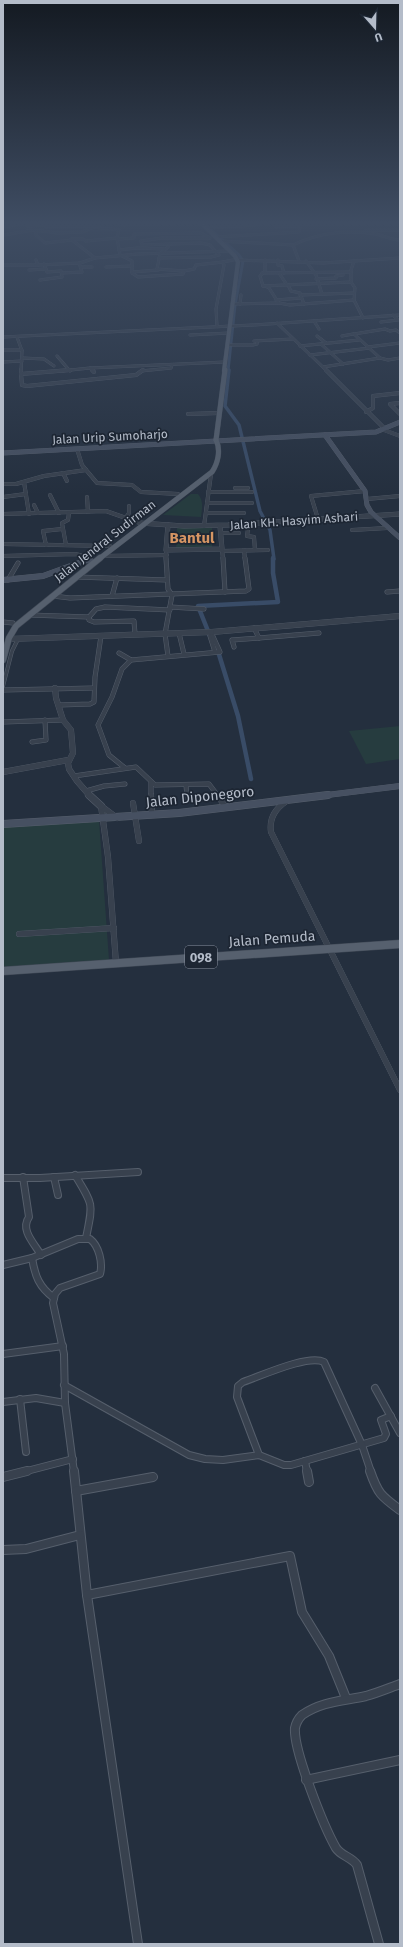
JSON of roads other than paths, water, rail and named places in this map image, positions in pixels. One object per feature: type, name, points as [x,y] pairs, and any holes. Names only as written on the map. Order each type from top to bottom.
[{"type":"main road","points":[[211,474],[216,465],[216,441],[225,362],[231,346],[229,333],[232,313]]},
{"type":"main road","name":"Jalan Urip Sumoharjo","points":[[3,453],[325,436],[376,432],[384,429],[390,424],[400,422]]},
{"type":"main road","points":[[325,436],[365,491],[368,499],[368,508],[387,528],[400,538]]},
{"type":"main road","name":"Jalan Jendral Sudirman","points":[[3,660],[6,639],[13,623],[53,596],[210,469],[216,441]]},
{"type":"main road","name":"Jalan Jendral Sudirman","points":[[6,639],[15,627],[89,561],[211,474]]},
{"type":"main road","points":[[5,580],[49,575],[89,561]]},
{"type":"main road","name":"Jalan Diponegoro","points":[[3,824],[117,818],[400,786]]},
{"type":"main road","name":"Jalan Pemuda","points":[[3,971],[400,944]]},
{"type":"street","points":[[216,313],[217,326]]},
{"type":"street","points":[[360,313],[363,318]]},
{"type":"street","points":[[381,322],[398,320],[393,315]]},
{"type":"street","points":[[3,338],[400,315]]},
{"type":"street","points":[[377,317],[386,329]]},
{"type":"street","points":[[314,321],[319,329]]},
{"type":"street","points":[[277,323],[384,429],[400,436]]},
{"type":"street","points":[[342,336],[386,329],[398,330],[400,333]]},
{"type":"street","points":[[190,335],[229,333]]},
{"type":"street","points":[[354,334],[380,358]]},
{"type":"street","points":[[317,336],[326,343]]},
{"type":"street","points":[[17,337],[22,350],[21,374],[22,384],[25,386],[138,375],[143,370],[171,368],[172,365]]},
{"type":"street","points":[[231,346],[254,345],[257,344],[256,341],[293,339]]},
{"type":"street","points":[[300,346],[359,340]]},
{"type":"street","points":[[310,355],[331,354],[400,343]]},
{"type":"street","points":[[321,344],[343,364]]},
{"type":"street","points":[[396,344],[400,347]]},
{"type":"street","points":[[231,346],[242,347]]},
{"type":"street","points":[[3,350],[22,350]]},
{"type":"street","points":[[58,356],[70,371]]},
{"type":"street","points":[[323,367],[380,358],[388,360],[400,358]]},
{"type":"street","points":[[3,362],[22,359],[46,359],[51,361],[54,366]]},
{"type":"street","points":[[21,374],[70,371],[90,368],[225,362]]},
{"type":"street","points":[[90,368],[94,372]]},
{"type":"street","points":[[366,412],[372,408],[373,396],[400,393]]},
{"type":"street","points":[[400,402],[390,404],[400,414]]},
{"type":"street","points":[[188,414],[220,413]]},
{"type":"street","points":[[77,449],[86,470],[98,483],[132,485],[138,490],[144,492],[178,494]]},
{"type":"street","points":[[3,484],[24,482],[63,473],[86,470]]},
{"type":"street","points":[[63,473],[67,481]]},
{"type":"street","points":[[204,526],[211,474]]},
{"type":"street","points":[[24,482],[28,514]]},
{"type":"street","points":[[208,490],[248,488]]},
{"type":"street","points":[[208,490],[252,492]]},
{"type":"street","points":[[318,518],[312,504],[311,496],[365,491]]},
{"type":"street","points":[[3,497],[26,494]]},
{"type":"street","points":[[50,495],[59,513]]},
{"type":"street","points":[[368,499],[400,496]]},
{"type":"street","points":[[87,497],[88,512]]},
{"type":"street","points":[[208,503],[252,503]]},
{"type":"street","points":[[34,505],[38,513]]},
{"type":"street","points":[[125,519],[129,512],[129,506]]},
{"type":"street","points":[[3,514],[109,512],[142,524]]},
{"type":"street","points":[[66,544],[62,528],[63,523],[68,520],[69,513]]},
{"type":"street","points":[[206,513],[244,513]]},
{"type":"street","name":"Jalan KH. Hasyim Ashari","points":[[142,524],[220,526],[266,524],[318,518],[400,514]]},
{"type":"street","points":[[168,525],[167,580],[170,593],[170,608],[165,634],[168,656]]},
{"type":"street","points":[[220,526],[225,592]]},
{"type":"street","points":[[46,545],[43,531],[62,528]]},
{"type":"street","points":[[352,530],[387,528]]},
{"type":"street","points":[[248,529],[247,536],[254,537],[255,550]]},
{"type":"street","points":[[394,533],[400,531]]},
{"type":"street","points":[[221,533],[239,533]]},
{"type":"street","points":[[3,544],[110,546]]},
{"type":"street","points":[[11,550],[13,545]]},
{"type":"street","points":[[103,556],[222,550],[268,550]]},
{"type":"street","points":[[53,596],[70,598],[248,590],[244,550]]},
{"type":"street","points":[[3,556],[75,554],[84,556],[89,561]]},
{"type":"street","points":[[5,580],[18,563]]},
{"type":"street","points":[[76,577],[167,580]]},
{"type":"street","points":[[112,596],[117,578]]},
{"type":"street","points":[[387,592],[400,591]]},
{"type":"street","points":[[89,617],[96,609],[106,607],[203,608]]},
{"type":"street","points":[[29,615],[89,617],[90,620],[94,622],[134,621],[135,634]]},
{"type":"street","points":[[6,639],[209,633],[400,616]]},
{"type":"street","points":[[3,622],[13,623]]},
{"type":"street","points":[[254,628],[259,638]]},
{"type":"street","points":[[179,633],[184,654]]},
{"type":"street","points":[[125,768],[109,755],[98,725],[101,715],[112,697],[122,669],[131,660],[217,652],[215,643],[209,633]]},
{"type":"street","points":[[234,647],[232,640],[319,633]]},
{"type":"street","points":[[59,705],[93,703],[101,636]]},
{"type":"street","points":[[3,686],[12,651],[18,639]]},
{"type":"street","points":[[119,653],[131,660]]},
{"type":"street","points":[[55,688],[63,720],[71,730],[73,753],[68,760],[68,765],[86,792],[117,818]]},
{"type":"street","points":[[3,690],[94,688]]},
{"type":"street","points":[[32,742],[46,741],[45,720]]},
{"type":"street","points":[[3,722],[63,720]]},
{"type":"street","points":[[3,772],[68,760]]},
{"type":"street","points":[[74,776],[138,767],[151,783],[152,814]]},
{"type":"street","points":[[151,783],[160,785],[209,784],[225,806]]},
{"type":"street","points":[[86,792],[104,786],[125,784]]},
{"type":"street","points":[[186,785],[188,800]]},
{"type":"street","points":[[290,799],[273,813],[270,826],[329,949],[400,1090]]},
{"type":"street","points":[[133,803],[139,841]]},
{"type":"street","points":[[101,806],[104,819],[116,963]]},
{"type":"street","points":[[19,934],[114,928]]},
{"type":"street","points":[[3,1178],[54,1177],[138,1172]]},
{"type":"street","points":[[75,1175],[90,1199],[92,1207],[86,1238]]},
{"type":"street","points":[[23,1177],[30,1218],[25,1223],[25,1229],[41,1255]]},
{"type":"street","points":[[54,1177],[58,1195]]},
{"type":"street","points":[[3,1265],[41,1255],[78,1239],[86,1238],[92,1240],[95,1245],[101,1272],[97,1276],[60,1288],[54,1298]]},
{"type":"street","points":[[32,1258],[34,1273],[38,1285],[54,1298],[63,1346],[65,1402],[73,1459],[87,1595],[138,1944]]},
{"type":"street","points":[[3,1354],[63,1346]]},
{"type":"street","points":[[259,1455],[237,1398],[237,1388],[243,1382],[313,1360],[324,1362],[362,1445],[376,1489],[382,1498],[400,1510]]},
{"type":"street","points":[[65,1387],[190,1454],[205,1459],[223,1460],[259,1455],[284,1465],[292,1465],[386,1437],[381,1420],[391,1416]]},
{"type":"street","points":[[375,1388],[400,1433]]},
{"type":"street","points":[[3,1402],[20,1399],[44,1398],[65,1402]]},
{"type":"street","points":[[20,1399],[26,1452]]},
{"type":"street","points":[[3,1477],[73,1459]]},
{"type":"street","points":[[305,1461],[309,1482]]},
{"type":"street","points":[[76,1491],[153,1477]]},
{"type":"street","points":[[3,1550],[26,1549],[80,1536]]},
{"type":"street","points":[[87,1595],[290,1556],[302,1612],[329,1656],[346,1698]]},
{"type":"street","points":[[379,1944],[357,1865],[352,1857],[338,1850],[336,1847],[306,1780],[297,1743],[296,1720],[311,1710],[346,1698],[359,1697],[400,1684]]},
{"type":"street","points":[[306,1780],[400,1760]]},
{"type":"waterway","points":[[228,371],[234,313]]},
{"type":"waterway","points":[[229,370],[225,406],[239,425],[260,511],[270,530],[274,559]]},
{"type":"waterway","points":[[210,636],[198,606],[278,602],[273,573],[273,558]]},
{"type":"waterway","points":[[217,648],[238,716],[251,779]]},
{"type":"district","name":"Bantul","points":[[192,538]]}]
